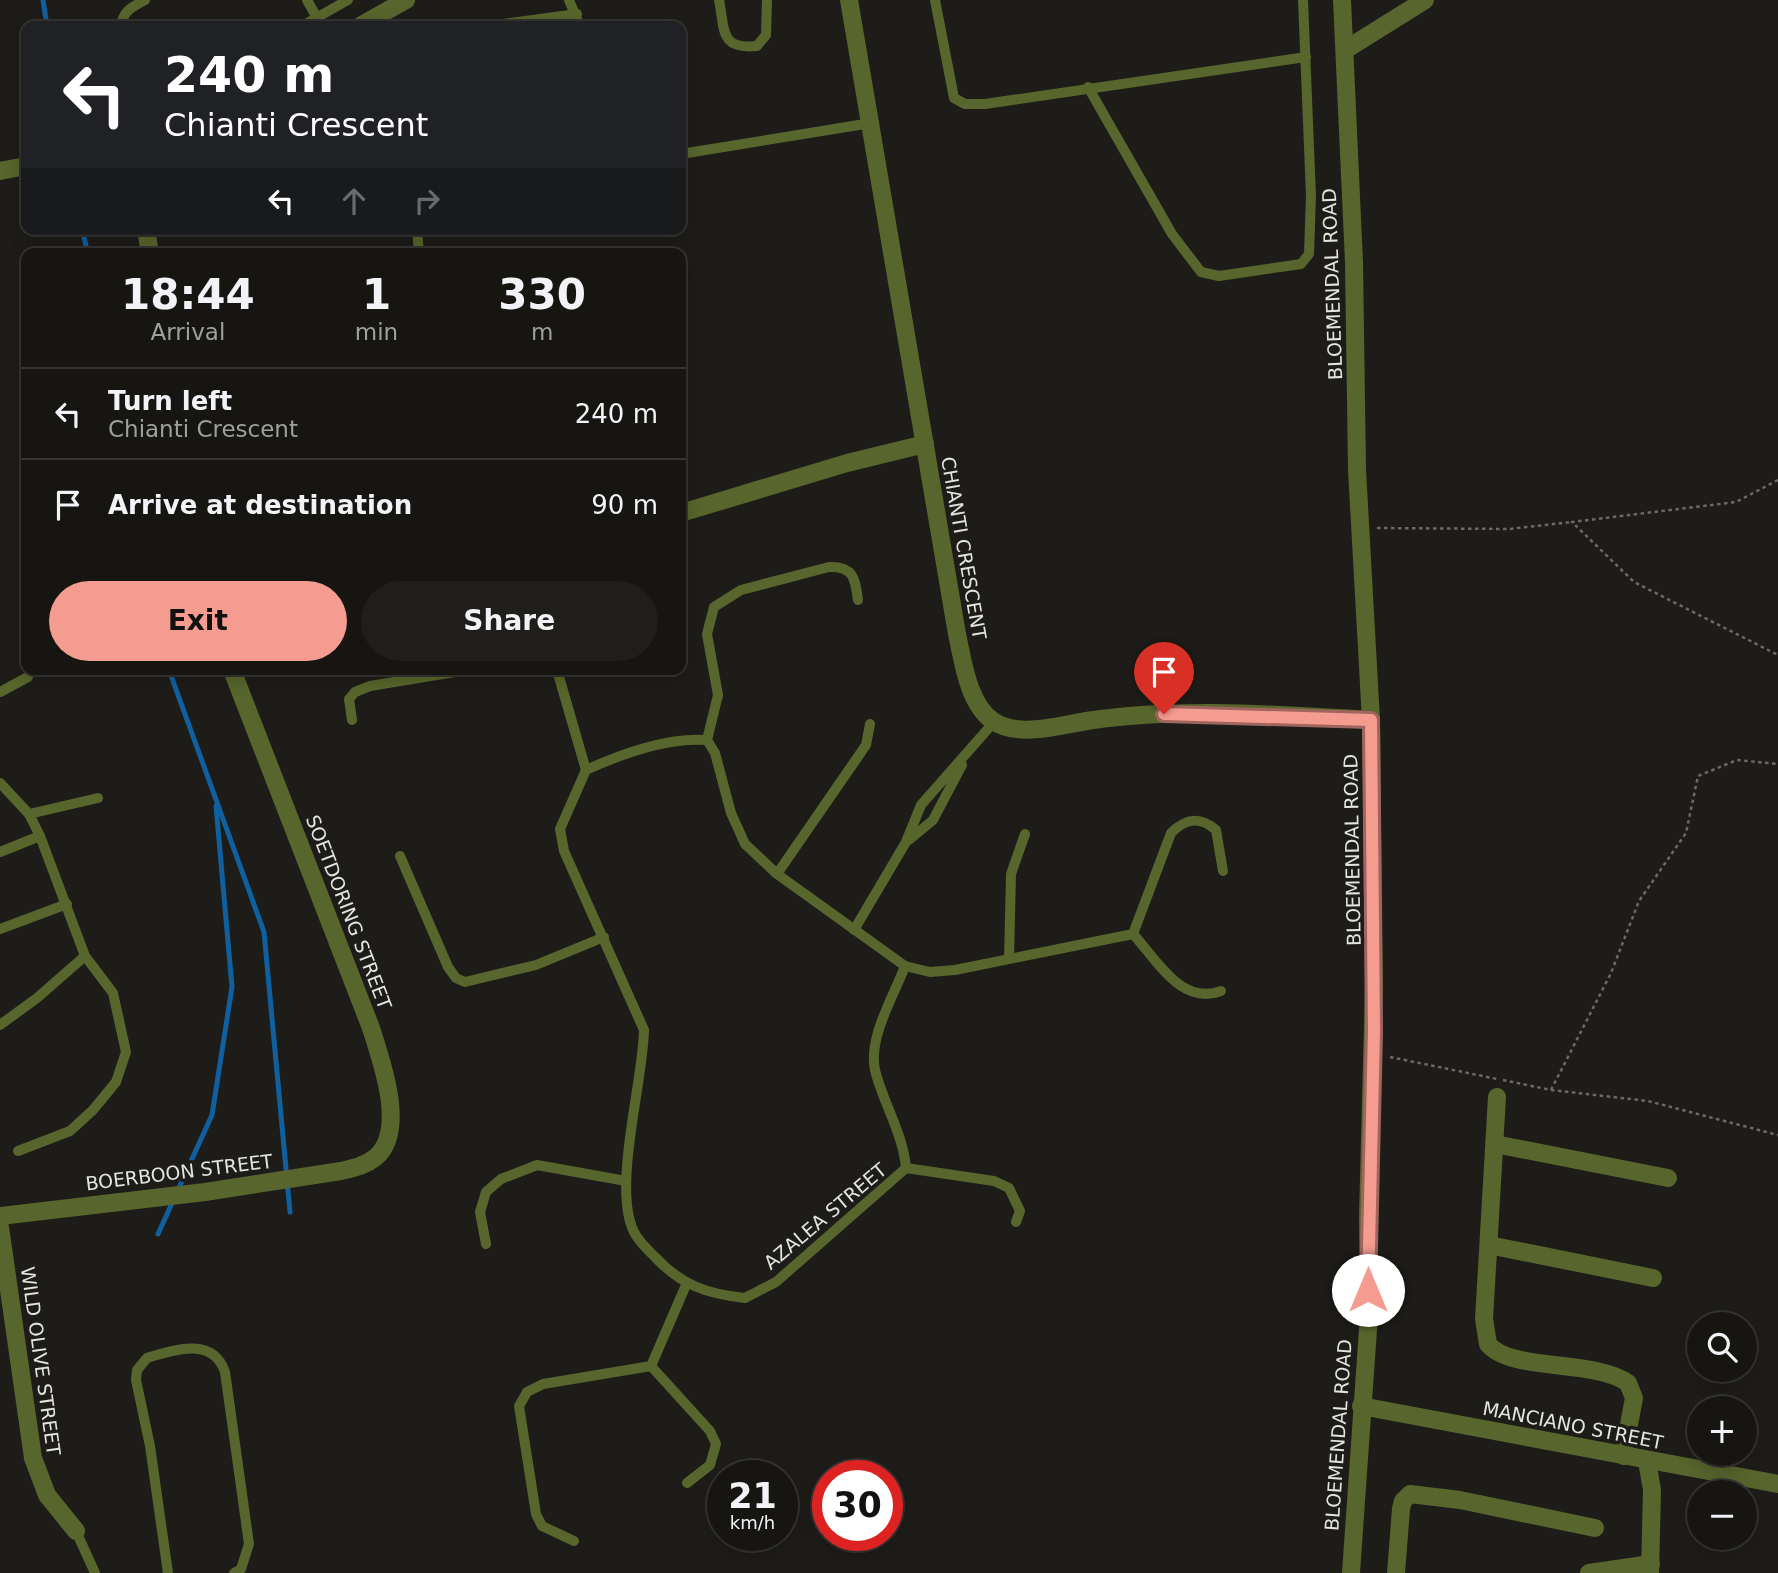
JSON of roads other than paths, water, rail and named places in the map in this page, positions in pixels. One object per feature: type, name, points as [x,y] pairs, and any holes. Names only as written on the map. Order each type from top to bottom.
[{"type":"street","points":[[369,21],[406,0]]},
{"type":"street","name":"CHIANTI CRESCENT","points":[[849,0],[967,679],[976,700],[994,722]]},
{"type":"street","name":"BLOEMENDAL ROAD","points":[[1342,0],[1354,262],[1360,528],[1371,720],[1373,1054],[1368,1315],[1351,1573]]},
{"type":"street","points":[[1345,50],[1425,0]]},
{"type":"street","points":[[0,171],[21,167]]},
{"type":"street","points":[[686,511],[847,463],[925,444]]},
{"type":"street","name":"SOETDORING STREET","points":[[234,675],[337,936],[386,1077],[389,1132],[382,1149],[362,1166]]},
{"type":"street","points":[[994,722],[1023,729],[1145,714],[1280,715],[1371,720]]},
{"type":"street","points":[[1497,1097],[1484,1320],[1488,1344],[1504,1355],[1605,1372],[1628,1383],[1634,1398],[1623,1456]]},
{"type":"street","points":[[1495,1144],[1668,1178]]},
{"type":"street","name":"BOERBOON STREET","points":[[0,1216],[205,1192],[362,1166]]},
{"type":"street","name":"WILD OLIVE STREET","points":[[0,1227],[38,1480],[76,1531]]},
{"type":"street","points":[[1489,1245],[1653,1278]]},
{"type":"street","name":"MANCIANO STREET","points":[[1361,1406],[1778,1484]]},
{"type":"street","points":[[1589,1573],[1651,1569],[1652,1490],[1647,1461]]},
{"type":"street","points":[[1396,1573],[1401,1509],[1403,1501],[1410,1494],[1460,1500],[1595,1528]]},
{"type":"lane","points":[[122,21],[130,8],[145,0]]},
{"type":"lane","points":[[307,0],[317,18]]},
{"type":"lane","points":[[311,21],[348,0]]},
{"type":"lane","points":[[719,0],[725,36],[733,45],[742,47],[757,46],[766,35],[767,0]]},
{"type":"lane","points":[[935,0],[954,98],[958,102],[985,104],[1306,57]]},
{"type":"lane","points":[[1088,87],[1172,234],[1201,272],[1219,276],[1286,268],[1307,260],[1310,247],[1311,196],[1303,0]]},
{"type":"lane","points":[[571,1],[579,21]]},
{"type":"lane","points":[[525,21],[577,14]]},
{"type":"lane","points":[[686,153],[871,123]]},
{"type":"lane","points":[[858,600],[850,573],[842,567],[829,567],[741,590],[714,607],[707,634],[718,695],[707,740],[715,753],[737,832],[745,845],[777,874],[905,966],[930,972],[955,970],[1133,934]]},
{"type":"lane","points":[[352,720],[349,699],[355,692],[370,686],[437,675]]},
{"type":"lane","points":[[558,675],[586,771],[606,761],[677,741],[707,740]]},
{"type":"lane","points":[[0,692],[28,677]]},
{"type":"lane","points":[[854,930],[906,842],[921,805],[994,722]]},
{"type":"lane","points":[[777,874],[866,745],[870,724]]},
{"type":"lane","points":[[906,842],[933,820],[965,758]]},
{"type":"lane","name":"AZALEA STREET","points":[[586,771],[562,821],[561,839],[644,1030],[644,1056],[626,1181],[634,1232],[670,1273],[686,1285],[745,1298],[776,1282],[906,1168]]},
{"type":"lane","points":[[0,783],[29,814],[40,836],[85,956],[113,993],[125,1042],[122,1066],[109,1091],[71,1131],[18,1151]]},
{"type":"lane","points":[[29,814],[98,797]]},
{"type":"lane","points":[[1133,934],[1171,833],[1179,825],[1187,820],[1200,820],[1216,830],[1223,871]]},
{"type":"lane","points":[[1009,959],[1011,874],[1025,834]]},
{"type":"lane","points":[[0,852],[40,836]]},
{"type":"lane","points":[[400,856],[448,967],[456,978],[465,982],[536,965],[604,937]]},
{"type":"lane","points":[[0,929],[67,904]]},
{"type":"lane","points":[[1133,934],[1181,987],[1201,995],[1221,991]]},
{"type":"lane","points":[[0,1025],[37,998],[85,956]]},
{"type":"lane","points":[[905,966],[878,1037],[874,1055],[875,1069],[906,1168],[994,1181],[1009,1188],[1017,1199],[1020,1211],[1016,1222]]},
{"type":"lane","points":[[486,1244],[480,1212],[485,1192],[501,1179],[537,1166],[626,1181]]},
{"type":"lane","points":[[651,1366],[686,1285]]},
{"type":"lane","points":[[168,1573],[150,1446],[136,1380],[138,1370],[147,1358],[181,1350],[204,1349],[213,1351],[220,1359],[225,1372],[247,1513],[249,1544],[246,1558],[241,1569],[234,1573]]},
{"type":"lane","points":[[651,1366],[710,1431],[716,1444],[710,1465],[687,1483]]},
{"type":"lane","points":[[574,1541],[542,1526],[536,1514],[519,1406],[523,1398],[543,1384],[651,1366]]},
{"type":"lane","points":[[76,1531],[95,1573]]},
{"type":"waterway","points":[[43,0],[46,21]]},
{"type":"waterway","points":[[83,235],[87,248]]},
{"type":"waterway","points":[[171,675],[264,932],[290,1212]]},
{"type":"waterway","points":[[177,1192],[212,1115],[232,987],[216,806]]},
{"type":"waterway","points":[[158,1234],[173,1201]]}]
